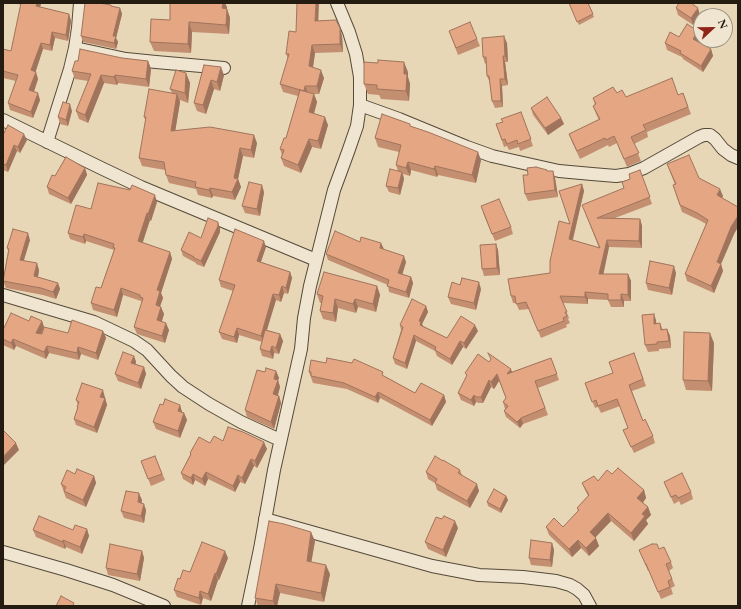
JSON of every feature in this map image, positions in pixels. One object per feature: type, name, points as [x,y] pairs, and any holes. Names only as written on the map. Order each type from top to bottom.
[{"type":"street","points":[[47,142],[70,69],[75,48],[80,3]]},
{"type":"street","points":[[248,606],[280,440],[301,349],[304,318],[310,286],[334,190],[357,126],[360,105],[360,77],[356,54],[337,3]]},
{"type":"street","points":[[75,48],[126,59],[224,68]]},
{"type":"street","points":[[360,105],[399,119],[467,148],[492,156],[559,171],[616,176],[629,174],[644,168],[704,135],[710,135],[723,149],[738,158]]},
{"type":"street","points":[[3,120],[142,187],[316,260]]},
{"type":"street","points":[[3,294],[94,322],[134,341],[147,350],[183,387],[241,422],[280,440]]},
{"type":"street","points":[[265,520],[432,566],[479,575],[523,577],[556,581],[570,585],[577,589],[584,595],[590,606]]},
{"type":"street","points":[[4,555],[66,570],[106,583],[164,606]]},
{"type":"building","points":[[21,3],[37,3],[36,6],[69,14],[66,35],[52,32],[50,45],[41,43],[31,70],[36,72],[29,90],[38,93],[31,112],[8,103],[18,75],[3,71],[3,49],[11,51]]},
{"type":"building","points":[[85,3],[99,3],[120,8],[113,36],[116,36],[114,43],[81,36]]},
{"type":"building","points":[[170,3],[223,3],[222,8],[227,9],[226,25],[189,22],[188,44],[150,42],[151,19],[170,20]]},
{"type":"building","points":[[297,3],[316,3],[315,21],[336,20],[340,28],[340,44],[312,45],[309,66],[321,70],[317,86],[305,86],[304,91],[280,84],[289,54],[286,54],[289,31],[296,32]]},
{"type":"building","points":[[569,3],[588,3],[593,14],[577,22]]},
{"type":"building","points":[[679,3],[691,3],[698,8],[693,8],[693,15],[691,18],[676,8]]},
{"type":"building","points":[[470,22],[477,39],[456,48],[449,31]]},
{"type":"building","points":[[687,24],[693,28],[693,48],[711,49],[701,66],[680,53],[681,51],[665,43],[670,32],[679,37]]},
{"type":"building","points":[[504,36],[505,56],[503,56],[505,79],[500,79],[501,101],[492,101],[489,76],[487,76],[486,57],[483,57],[482,38]]},
{"type":"building","points":[[80,49],[122,58],[148,61],[146,79],[115,75],[114,77],[101,75],[85,115],[76,111],[91,74],[72,71],[75,61],[78,61]]},
{"type":"building","points":[[378,60],[404,62],[404,74],[407,74],[406,91],[377,89],[377,85],[364,84],[364,62],[378,63]]},
{"type":"building","points":[[204,65],[221,67],[217,82],[211,80],[203,105],[194,103]]},
{"type":"building","points":[[176,70],[186,73],[185,93],[170,89]]},
{"type":"building","points":[[672,78],[678,95],[683,93],[688,107],[643,125],[646,130],[631,137],[639,153],[624,159],[614,136],[606,140],[605,138],[577,151],[569,134],[600,119],[593,106],[596,104],[593,98],[613,87],[617,93],[622,90],[626,97]]},
{"type":"building","points":[[149,89],[177,94],[171,131],[210,127],[254,135],[251,150],[240,148],[234,178],[238,179],[232,192],[195,187],[196,182],[166,175],[164,162],[139,158]]},
{"type":"building","points":[[300,90],[314,94],[309,112],[325,117],[318,141],[309,139],[298,165],[281,158],[284,150],[280,149],[284,138],[286,138]]},
{"type":"building","points":[[547,97],[561,118],[545,128],[531,108]]},
{"type":"building","points":[[63,102],[70,104],[66,120],[58,117]]},
{"type":"building","points":[[521,112],[531,139],[518,144],[517,140],[507,144],[505,139],[502,140],[496,124],[503,122],[501,119]]},
{"type":"building","points":[[382,114],[478,152],[472,175],[435,166],[434,169],[408,162],[406,168],[396,165],[401,145],[375,138]]},
{"type":"building","points":[[8,125],[24,134],[18,147],[14,145],[6,165],[3,164],[3,135]]},
{"type":"building","points":[[689,155],[699,178],[720,189],[717,195],[738,207],[738,216],[731,227],[717,262],[721,264],[711,286],[685,274],[708,220],[680,205],[673,185],[676,184],[667,164]]},
{"type":"building","points":[[66,157],[85,168],[68,198],[47,187],[52,175],[55,176]]},
{"type":"building","points":[[536,167],[547,171],[553,171],[555,190],[525,194],[523,175],[528,175],[527,168]]},
{"type":"building","points":[[390,169],[402,172],[398,188],[386,186]]},
{"type":"building","points":[[640,170],[650,197],[597,218],[640,219],[639,241],[607,240],[599,274],[628,274],[628,295],[621,294],[621,300],[608,300],[608,294],[585,292],[585,297],[560,296],[567,312],[565,312],[567,316],[563,318],[564,321],[538,331],[526,302],[516,304],[515,296],[511,296],[508,279],[550,273],[550,261],[559,221],[570,224],[559,191],[582,184],[569,239],[600,248],[582,205],[624,188],[622,182],[630,179],[629,174]]},
{"type":"building","points":[[249,182],[262,185],[257,209],[242,206]]},
{"type":"building","points":[[98,183],[130,190],[132,185],[155,195],[148,214],[147,213],[138,241],[170,252],[157,290],[160,291],[156,305],[161,307],[157,320],[166,323],[162,336],[134,327],[143,298],[140,297],[140,295],[121,288],[114,310],[91,303],[96,287],[101,288],[115,248],[113,247],[114,244],[84,234],[83,237],[68,233],[76,205],[91,209]]},
{"type":"building","points":[[499,199],[511,227],[492,234],[481,206]]},
{"type":"building","points":[[208,218],[218,222],[218,226],[201,261],[181,250],[189,232],[201,238]]},
{"type":"building","points":[[13,229],[28,233],[20,260],[37,263],[34,276],[58,283],[53,292],[41,288],[3,281],[9,249],[7,248]]},
{"type":"building","points":[[235,229],[264,241],[257,261],[290,272],[286,288],[282,286],[279,295],[273,294],[261,336],[237,328],[234,337],[219,332],[235,285],[219,280]]},
{"type":"building","points":[[335,231],[360,242],[361,237],[381,243],[380,248],[404,256],[398,273],[411,277],[406,292],[387,286],[389,280],[326,254]]},
{"type":"building","points":[[496,244],[497,268],[482,269],[480,245]]},
{"type":"building","points":[[650,261],[674,266],[669,288],[646,283]]},
{"type":"building","points":[[324,272],[377,286],[373,304],[355,299],[353,304],[335,299],[333,313],[320,311],[323,296],[317,294]]},
{"type":"building","points":[[462,278],[479,282],[474,303],[448,297],[452,282],[460,285]]},
{"type":"building","points":[[412,299],[426,306],[419,321],[421,322],[420,325],[447,338],[461,316],[475,325],[464,343],[460,341],[450,359],[435,350],[436,347],[414,335],[405,363],[393,358],[403,327],[400,325]]},
{"type":"building","points":[[11,313],[29,321],[31,316],[42,321],[36,333],[42,334],[44,327],[68,333],[72,320],[103,331],[96,353],[78,347],[77,353],[47,346],[44,352],[13,339],[11,343],[3,339],[3,330]]},
{"type":"building","points":[[654,314],[654,324],[660,323],[661,330],[667,329],[669,341],[645,345],[642,315]]},
{"type":"building","points":[[265,330],[280,334],[276,348],[272,346],[270,352],[260,349]]},
{"type":"building","points":[[684,332],[710,333],[708,381],[683,380]]},
{"type":"building","points":[[123,352],[134,356],[131,363],[144,367],[138,383],[115,374]]},
{"type":"building","points":[[488,353],[511,369],[507,374],[551,358],[557,374],[535,381],[545,408],[521,418],[517,422],[504,411],[508,406],[503,402],[506,398],[497,374],[491,382],[489,380],[481,397],[476,397],[474,395],[471,400],[458,393],[467,375],[465,373],[478,354],[489,362],[491,359]]},
{"type":"building","points":[[634,353],[643,379],[629,385],[643,421],[645,419],[653,436],[631,447],[623,430],[628,428],[617,399],[598,406],[596,400],[592,402],[585,383],[613,373],[609,362]]},
{"type":"building","points":[[327,358],[352,363],[354,359],[383,372],[382,375],[415,393],[421,383],[444,395],[430,420],[378,392],[375,397],[344,383],[311,376],[311,372],[309,372],[311,360],[326,363]]},
{"type":"building","points":[[266,368],[276,371],[274,379],[278,380],[273,394],[279,396],[271,422],[245,410],[257,370],[265,372]]},
{"type":"building","points":[[82,383],[103,390],[100,397],[105,398],[94,427],[74,419],[79,402],[76,400]]},
{"type":"building","points":[[165,399],[180,405],[178,411],[184,413],[178,431],[153,422],[160,404],[163,405]]},
{"type":"building","points":[[228,427],[264,442],[255,461],[251,459],[242,478],[238,475],[233,486],[206,472],[202,479],[193,474],[191,478],[181,473],[199,437],[210,443],[214,436],[223,441]]},
{"type":"building","points":[[3,430],[16,443],[3,457]]},
{"type":"building","points":[[155,456],[162,474],[148,479],[141,461]]},
{"type":"building","points":[[435,456],[460,470],[458,473],[477,484],[467,501],[435,483],[437,479],[426,472]]},
{"type":"building","points":[[618,468],[644,490],[637,498],[648,507],[642,514],[645,516],[631,533],[608,513],[590,532],[596,538],[586,548],[578,540],[569,549],[546,527],[554,518],[563,527],[579,510],[577,508],[589,495],[582,483],[594,476],[598,481],[607,470],[612,474]]},
{"type":"building","points":[[77,469],[94,476],[83,500],[64,491],[66,487],[61,484],[67,470],[75,474]]},
{"type":"building","points":[[682,473],[691,492],[678,498],[676,495],[671,497],[664,482]]},
{"type":"building","points":[[494,489],[506,496],[500,509],[487,502]]},
{"type":"building","points":[[126,491],[139,493],[138,502],[144,504],[141,516],[121,511]]},
{"type":"building","points":[[39,516],[73,530],[75,525],[87,529],[80,547],[33,530]]},
{"type":"building","points":[[444,516],[455,521],[443,550],[425,542],[436,517],[442,519]]},
{"type":"building","points":[[269,521],[311,532],[307,561],[326,565],[321,593],[276,584],[273,601],[255,598]]},
{"type":"building","points":[[531,540],[552,543],[550,560],[529,558]]},
{"type":"building","points":[[202,542],[225,551],[216,574],[215,573],[208,594],[200,591],[199,598],[174,590],[178,578],[180,579],[183,570],[190,572]]},
{"type":"building","points":[[110,544],[142,551],[137,574],[106,568]]},
{"type":"building","points":[[652,544],[657,544],[659,549],[664,547],[671,562],[666,564],[672,579],[668,581],[670,587],[658,592],[639,550]]},
{"type":"building","points":[[61,596],[74,603],[73,605],[76,606],[56,606]]}]
